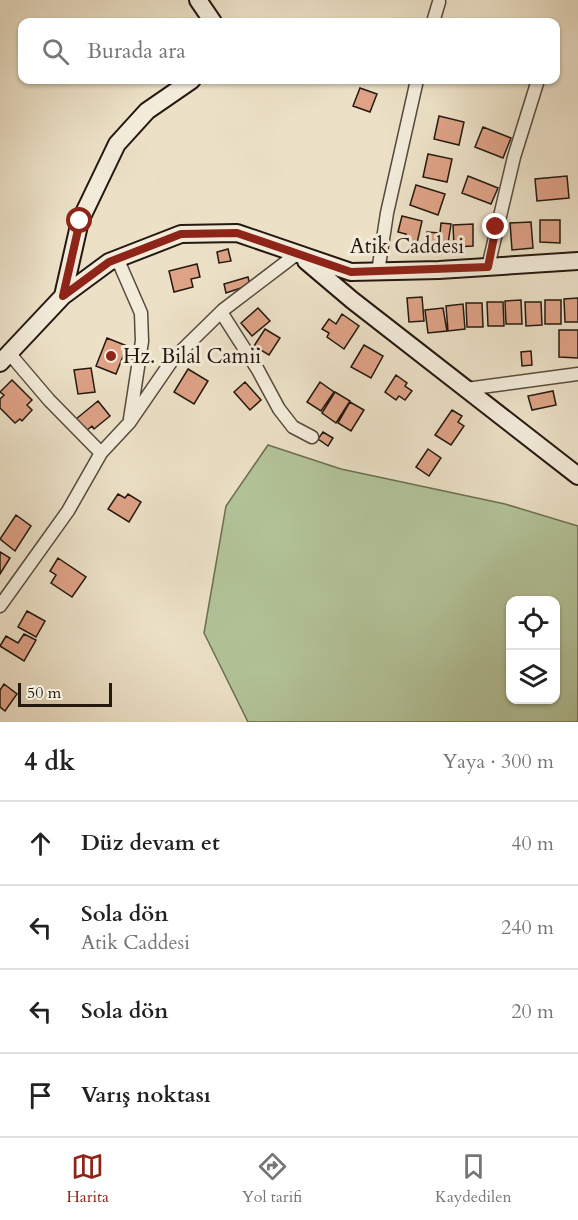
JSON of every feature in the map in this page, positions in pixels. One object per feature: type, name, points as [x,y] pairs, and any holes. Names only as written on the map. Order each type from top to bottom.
[{"type":"street","points":[[198,0],[210,18]]},
{"type":"street","points":[[434,18],[439,2]]},
{"type":"street","points":[[63,296],[80,221],[117,144],[147,111],[186,84]]},
{"type":"street","points":[[378,272],[387,213],[416,84]]},
{"type":"street","points":[[488,267],[514,157],[537,84]]},
{"type":"street","name":"Atik Caddesi","points":[[5,358],[63,296],[117,258],[181,234],[237,233],[351,272],[578,261]]},
{"type":"street","points":[[2,599],[68,511],[101,453],[129,423],[173,359],[221,312],[298,254],[352,300],[578,476]]},
{"type":"street","points":[[117,258],[141,313],[142,341],[129,423]]},
{"type":"street","points":[[221,312],[258,370],[279,409],[293,427],[312,437]]},
{"type":"street","points":[[5,358],[101,453]]},
{"type":"street","points":[[466,389],[578,374]]},
{"type":"green space","points":[[268,445],[341,469],[505,504],[578,526],[578,722],[248,722],[204,633],[226,506]]},
{"type":"building","points":[[360,88],[377,94],[370,112],[353,106]]},
{"type":"building","points":[[439,116],[464,122],[459,145],[434,139]]},
{"type":"building","points":[[483,127],[511,138],[503,158],[475,147]]},
{"type":"building","points":[[428,154],[452,159],[447,182],[423,177]]},
{"type":"building","points":[[468,176],[498,188],[491,204],[462,193]]},
{"type":"building","points":[[567,176],[569,198],[537,201],[535,179]]},
{"type":"building","points":[[416,185],[445,194],[438,215],[410,205]]},
{"type":"building","points":[[402,216],[422,221],[417,243],[405,240],[406,234],[398,232]]},
{"type":"building","points":[[540,220],[560,220],[560,243],[540,242]]},
{"type":"building","points":[[531,222],[533,248],[512,250],[510,223]]},
{"type":"building","points":[[441,223],[451,224],[447,250],[425,247],[427,232],[440,233]]},
{"type":"building","points":[[473,224],[473,246],[454,247],[453,225]]},
{"type":"building","points":[[228,249],[231,261],[219,263],[217,252]]},
{"type":"building","points":[[197,264],[200,277],[191,279],[193,287],[174,292],[169,271]]},
{"type":"building","points":[[248,277],[250,285],[226,293],[224,284]]},
{"type":"building","points":[[422,297],[424,321],[409,322],[407,298]]},
{"type":"building","points":[[578,298],[578,322],[565,322],[564,299]]},
{"type":"building","points":[[521,300],[522,324],[506,324],[505,301]]},
{"type":"building","points":[[545,300],[561,300],[561,324],[545,324]]},
{"type":"building","points":[[487,302],[503,302],[504,326],[488,326]]},
{"type":"building","points":[[525,302],[541,302],[542,325],[526,326]]},
{"type":"building","points":[[466,303],[482,303],[483,327],[467,327]]},
{"type":"building","points":[[463,304],[465,329],[448,331],[446,306]]},
{"type":"building","points":[[258,308],[270,321],[252,336],[241,323]]},
{"type":"building","points":[[443,308],[447,331],[428,333],[425,310]]},
{"type":"building","points":[[342,314],[359,326],[344,349],[327,337],[329,333],[322,329],[329,319],[336,324]]},
{"type":"building","points":[[265,329],[280,338],[269,355],[254,346]]},
{"type":"building","points":[[559,330],[578,330],[578,358],[559,357]]},
{"type":"building","name":"Hz. Bilal Camii","points":[[107,338],[127,346],[116,374],[96,366]]},
{"type":"building","points":[[364,345],[383,356],[371,378],[351,367]]},
{"type":"building","points":[[531,351],[532,365],[522,366],[521,352]]},
{"type":"building","points":[[91,368],[95,392],[78,394],[74,370]]},
{"type":"building","points":[[188,369],[208,381],[194,404],[174,392]]},
{"type":"building","points":[[396,375],[407,383],[405,386],[412,391],[405,400],[399,396],[396,400],[385,392]]},
{"type":"building","points":[[12,380],[32,400],[27,405],[32,410],[22,421],[20,419],[15,423],[0,408],[0,399],[4,395],[0,392]]},
{"type":"building","points":[[245,382],[261,400],[250,410],[234,392]]},
{"type":"building","points":[[320,382],[334,392],[321,411],[307,402]]},
{"type":"building","points":[[553,391],[556,405],[532,410],[528,396]]},
{"type":"building","points":[[335,392],[350,401],[336,423],[322,413]]},
{"type":"building","points":[[98,401],[110,416],[94,429],[92,426],[86,431],[76,419]]},
{"type":"building","points":[[350,402],[364,410],[351,431],[338,423]]},
{"type":"building","points":[[452,410],[462,416],[458,422],[464,426],[451,445],[435,435]]},
{"type":"building","points":[[323,432],[333,438],[328,446],[318,439]]},
{"type":"building","points":[[428,449],[441,458],[429,476],[416,467]]},
{"type":"building","points":[[118,494],[125,498],[128,494],[141,502],[129,522],[108,509]]},
{"type":"building","points":[[16,515],[31,526],[15,551],[0,539]]},
{"type":"building","points":[[0,552],[10,558],[0,574]]},
{"type":"building","points":[[58,558],[86,577],[72,597],[51,583],[56,575],[50,571]]},
{"type":"building","points":[[27,611],[45,621],[36,637],[18,627]]},
{"type":"building","points":[[24,634],[36,640],[24,661],[0,646],[6,636],[18,643]]},
{"type":"building","points":[[4,684],[17,694],[5,711],[0,707],[0,690]]},
{"type":"place","name":"Hz. Bilal Camii","points":[[111,356]]},
{"type":"route","points":[[80,221],[63,296],[109,262],[181,234],[237,233],[351,272],[488,267],[496,227]]}]
